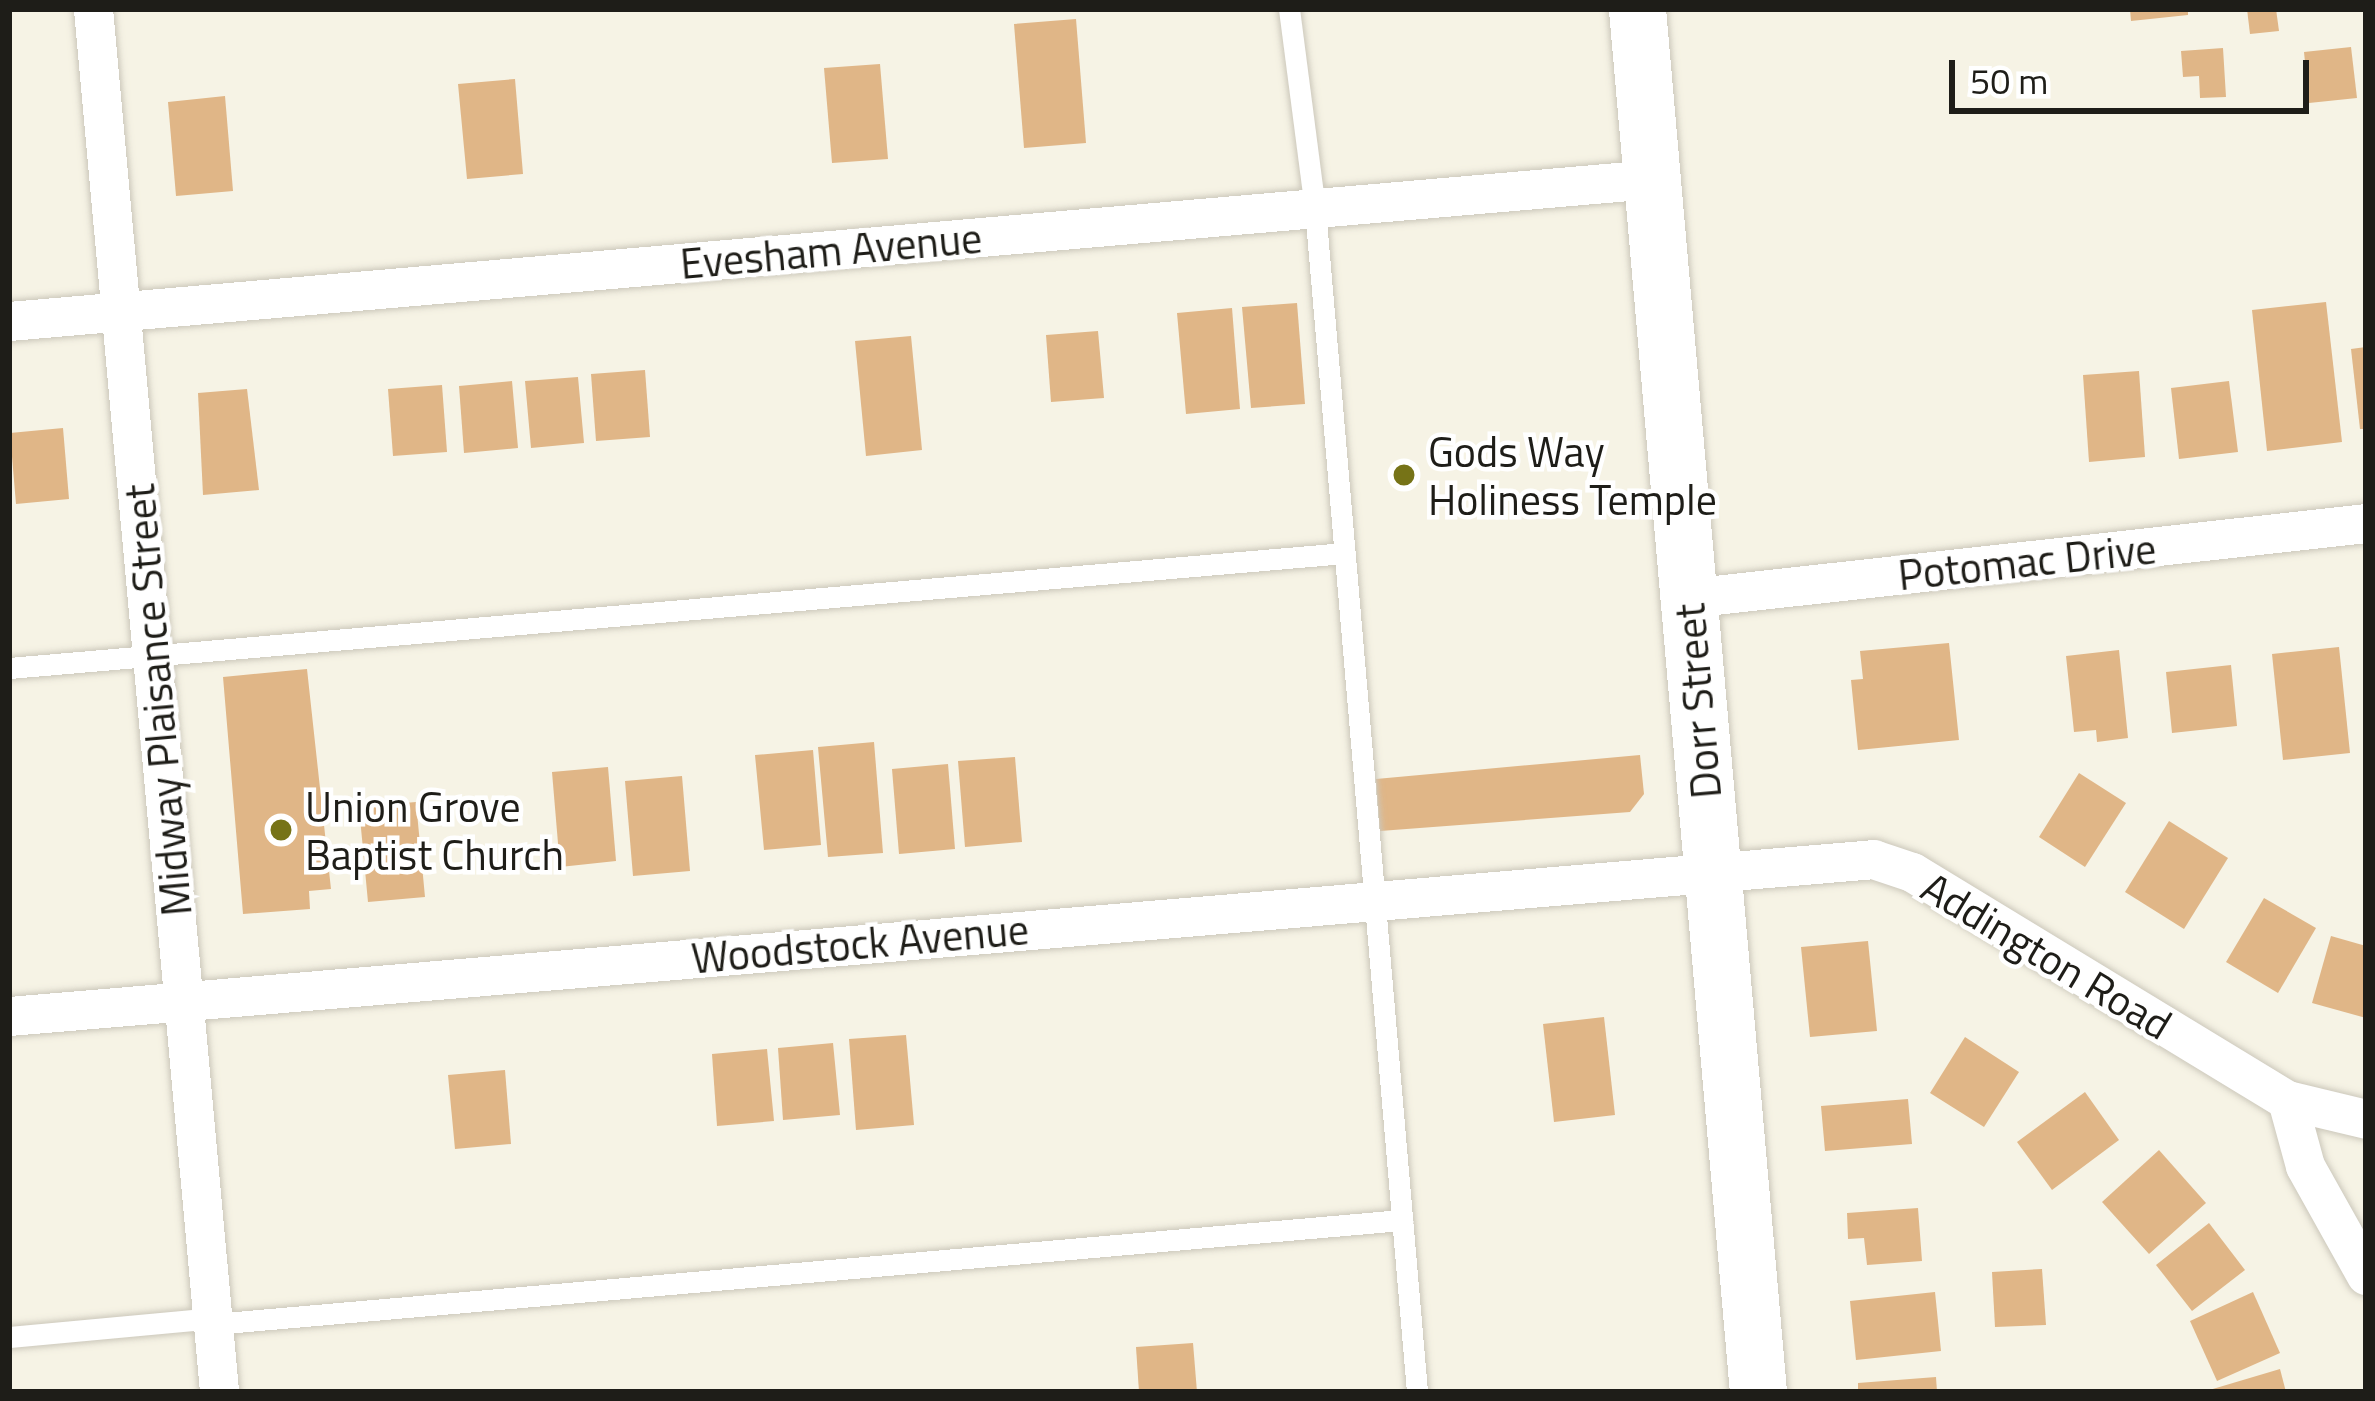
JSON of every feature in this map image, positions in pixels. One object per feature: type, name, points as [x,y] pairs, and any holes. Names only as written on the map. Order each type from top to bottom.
[{"type":"main road","name":"Dorr Street","points":[[1636,9],[1758,1392]]},
{"type":"street","name":"Midway Plaisance Street","points":[[93,9],[219,1392]]},
{"type":"street","name":"Evesham Avenue","points":[[9,321],[1652,179]]},
{"type":"street","name":"Potomac Drive","points":[[1688,598],[2366,523]]},
{"type":"street","name":"Addington Road","points":[[1712,870],[1873,859],[1912,872],[2287,1100],[2366,1119]]},
{"type":"street","name":"Woodstock Avenue","points":[[9,1016],[1712,870]]},
{"type":"street","points":[[2287,1100],[2305,1166],[2366,1275]]},
{"type":"lane","points":[[1289,9],[1315,209],[1371,899],[1418,1392]]},
{"type":"lane","points":[[9,668],[1343,553]]},
{"type":"lane","points":[[9,1336],[1402,1220]]},
{"type":"building","points":[[2130,9],[2188,9],[2188,15],[2131,21]]},
{"type":"building","points":[[2247,9],[2276,9],[2279,31],[2250,34]]},
{"type":"building","points":[[1076,19],[1086,143],[1024,148],[1014,24]]},
{"type":"building","points":[[2351,47],[2357,98],[2309,103],[2304,52]]},
{"type":"building","points":[[2223,48],[2226,97],[2200,98],[2199,76],[2183,77],[2181,51]]},
{"type":"building","points":[[880,64],[888,159],[832,163],[824,68]]},
{"type":"building","points":[[515,79],[523,174],[467,179],[458,84]]},
{"type":"building","points":[[225,96],[233,191],[176,196],[168,102]]},
{"type":"building","points":[[2326,302],[2342,442],[2267,451],[2252,310]]},
{"type":"building","points":[[1297,303],[1305,404],[1251,408],[1242,307]]},
{"type":"building","points":[[1232,308],[1240,409],[1186,414],[1177,313]]},
{"type":"building","points":[[1098,331],[1104,398],[1051,402],[1046,335]]},
{"type":"building","points":[[911,336],[922,450],[866,456],[855,341]]},
{"type":"building","points":[[2366,347],[2366,429],[2360,429],[2351,349]]},
{"type":"building","points":[[645,370],[650,437],[596,441],[591,374]]},
{"type":"building","points":[[2139,371],[2145,457],[2089,462],[2083,375]]},
{"type":"building","points":[[578,377],[584,443],[531,448],[525,381]]},
{"type":"building","points":[[512,381],[518,448],[464,453],[459,386]]},
{"type":"building","points":[[2229,381],[2238,452],[2179,459],[2171,388]]},
{"type":"building","points":[[442,385],[447,452],[393,456],[388,389]]},
{"type":"building","points":[[247,389],[259,490],[203,495],[198,393]]},
{"type":"building","points":[[63,428],[69,499],[16,504],[10,433]]},
{"type":"building","points":[[1949,643],[1959,740],[1858,750],[1851,680],[1863,679],[1860,651]]},
{"type":"building","points":[[2339,647],[2350,753],[2283,760],[2272,654]]},
{"type":"building","points":[[2119,650],[2128,738],[2097,742],[2096,730],[2074,732],[2066,656]]},
{"type":"building","points":[[2231,665],[2237,726],[2172,733],[2166,672]]},
{"type":"building","name":"Union Grove Baptist Church","points":[[307,669],[331,889],[309,891],[310,909],[243,914],[223,677]]},
{"type":"building","points":[[874,742],[883,853],[828,857],[818,747]]},
{"type":"building","points":[[813,750],[821,845],[764,850],[755,755]]},
{"type":"building","points":[[1640,755],[1644,794],[1630,812],[1380,831],[1376,779]]},
{"type":"building","points":[[1015,757],[1022,842],[965,847],[958,761]]},
{"type":"building","points":[[948,764],[955,849],[899,854],[892,769]]},
{"type":"building","points":[[608,767],[616,861],[560,867],[552,772]]},
{"type":"building","points":[[2079,773],[2126,803],[2085,867],[2039,837]]},
{"type":"building","points":[[682,776],[690,871],[633,876],[625,781]]},
{"type":"building","points":[[416,802],[425,897],[368,902],[359,807]]},
{"type":"building","points":[[2169,821],[2228,858],[2184,929],[2125,892]]},
{"type":"building","points":[[2264,898],[2316,928],[2278,993],[2226,962]]},
{"type":"building","points":[[2331,936],[2366,946],[2366,1018],[2312,1003]]},
{"type":"building","points":[[1868,941],[1877,1031],[1810,1037],[1801,947]]},
{"type":"building","points":[[1604,1017],[1615,1115],[1554,1122],[1543,1024]]},
{"type":"building","points":[[906,1035],[914,1125],[856,1130],[849,1039]]},
{"type":"building","points":[[1965,1037],[2019,1072],[1984,1127],[1930,1093]]},
{"type":"building","points":[[833,1043],[840,1115],[783,1120],[778,1048]]},
{"type":"building","points":[[767,1049],[774,1121],[717,1126],[712,1054]]},
{"type":"building","points":[[505,1070],[511,1144],[455,1149],[448,1075]]},
{"type":"building","points":[[2085,1092],[2119,1140],[2052,1190],[2017,1142]]},
{"type":"building","points":[[1908,1099],[1912,1144],[1825,1151],[1821,1106]]},
{"type":"building","points":[[2159,1150],[2206,1203],[2149,1254],[2102,1202]]},
{"type":"building","points":[[1918,1208],[1922,1261],[1867,1265],[1864,1238],[1848,1239],[1847,1213]]},
{"type":"building","points":[[2209,1223],[2245,1270],[2192,1311],[2156,1265]]},
{"type":"building","points":[[2042,1269],[2046,1325],[1995,1327],[1992,1272]]},
{"type":"building","points":[[1935,1292],[1941,1351],[1856,1360],[1850,1301]]},
{"type":"building","points":[[2253,1292],[2280,1353],[2217,1381],[2190,1321]]},
{"type":"building","points":[[1193,1343],[1197,1392],[1139,1392],[1136,1347]]},
{"type":"building","points":[[2280,1369],[2286,1392],[2206,1392],[2206,1391]]},
{"type":"building","points":[[1936,1377],[1937,1392],[1858,1392],[1858,1383]]},
{"type":"place","name":"Gods Way Holiness Temple","points":[[1404,475]]},
{"type":"place","name":"Union Grove Baptist Church","points":[[281,830]]}]
